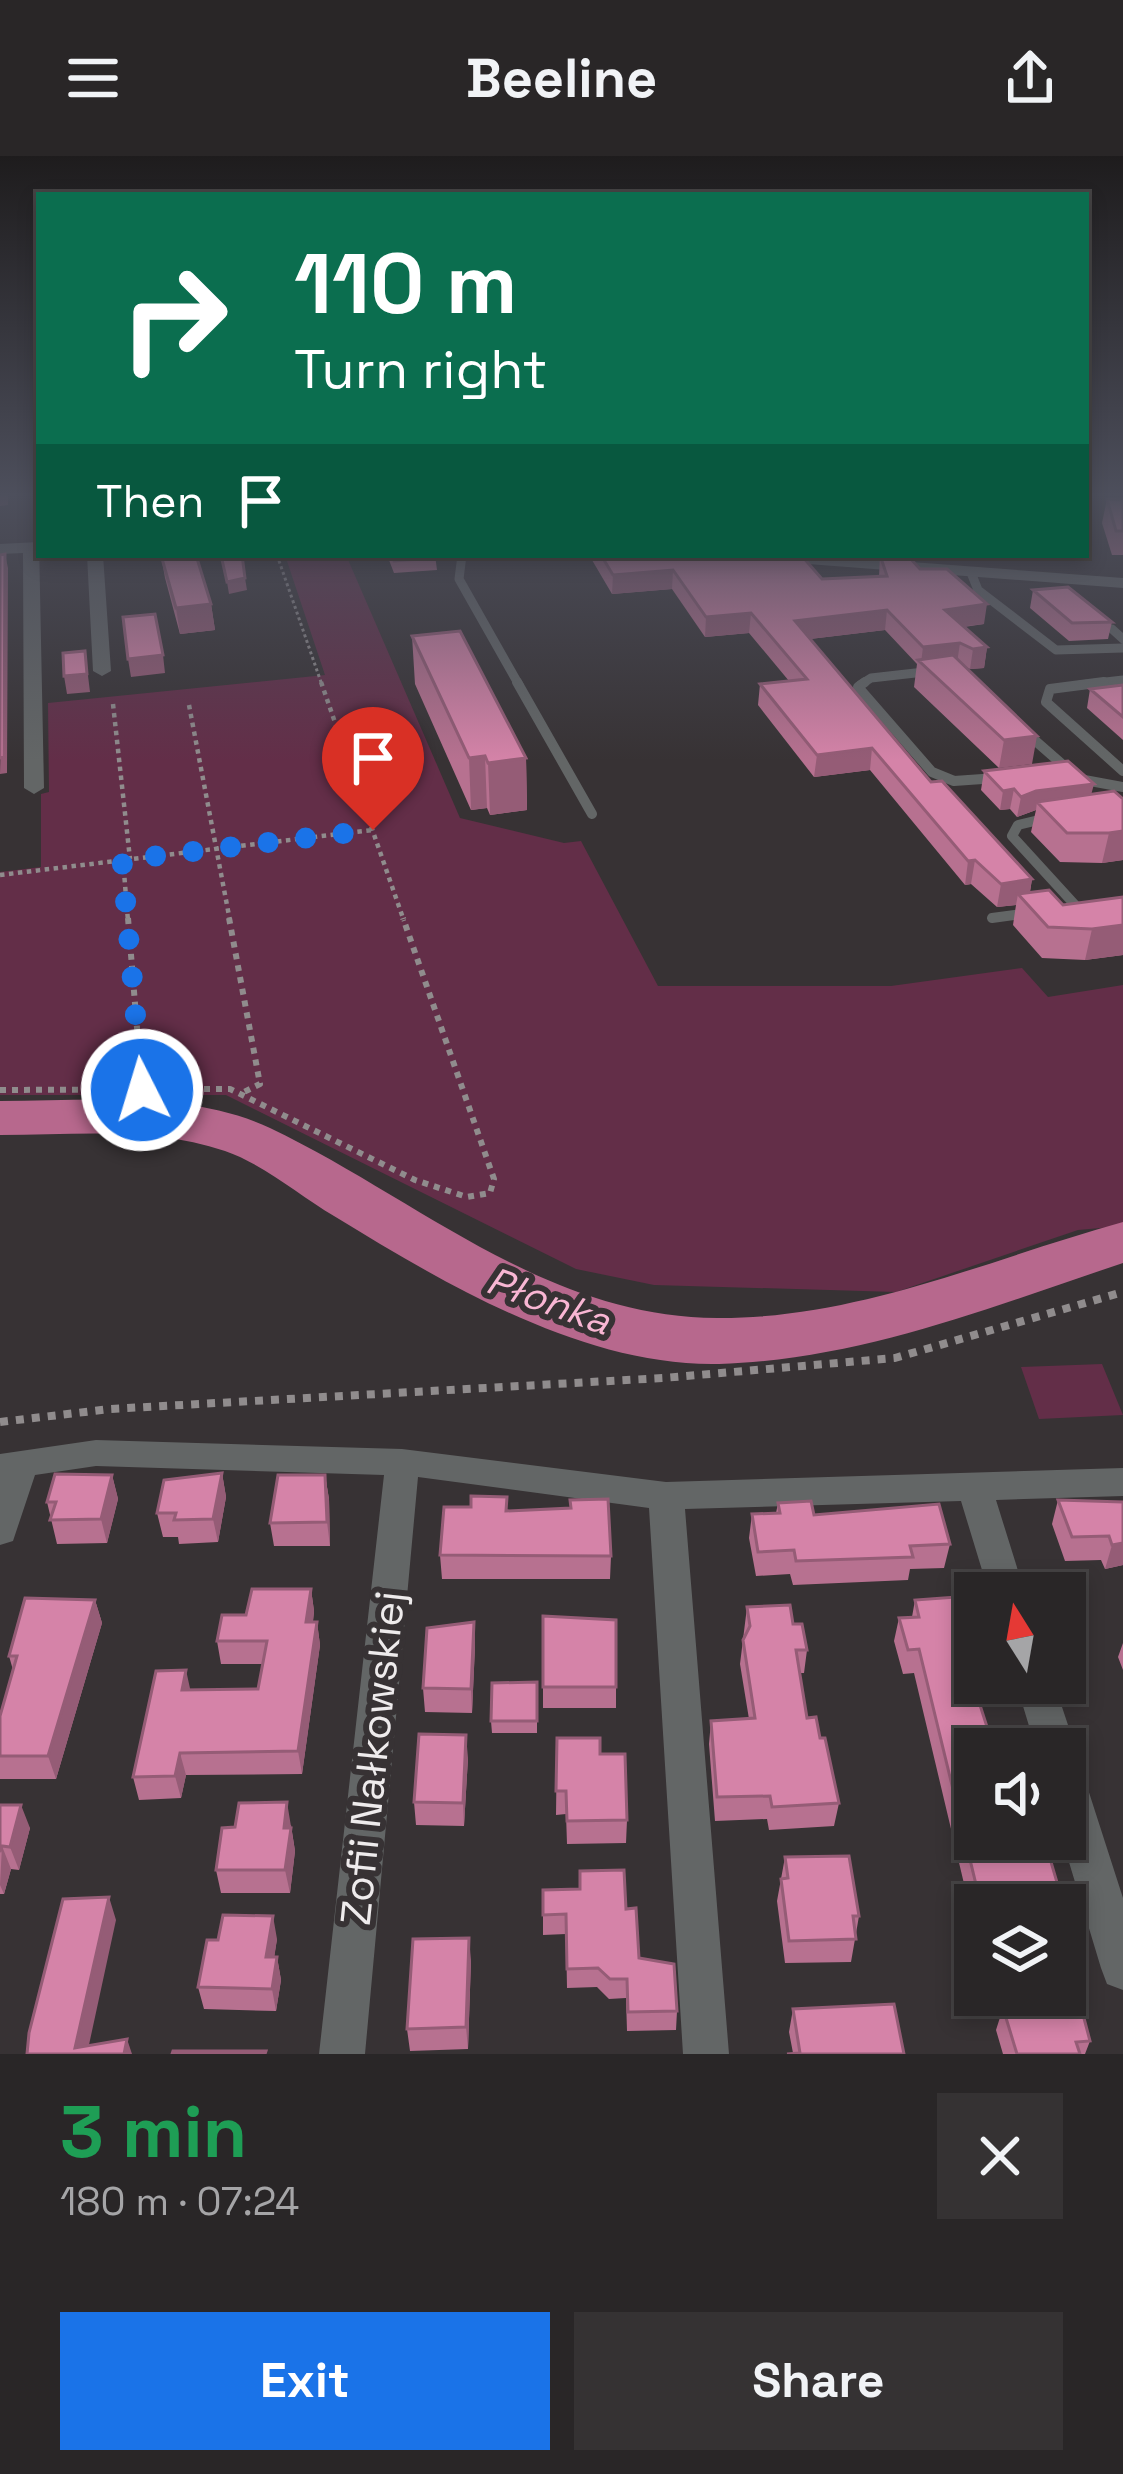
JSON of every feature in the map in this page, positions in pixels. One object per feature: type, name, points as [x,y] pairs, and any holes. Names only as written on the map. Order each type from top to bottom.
[{"type":"street","points":[[34,788],[35,585]]},
{"type":"street","points":[[96,585],[103,671]]},
{"type":"street","points":[[0,1531],[11,1464],[96,1453],[402,1462],[666,1496],[976,1491],[1123,1482]]},
{"type":"street","name":"Zofii Nałkowskiej","points":[[342,2054],[402,1462]]},
{"type":"street","points":[[976,1491],[1001,1572]]},
{"type":"street","points":[[666,1496],[706,2054]]},
{"type":"street","points":[[1086,1848],[1123,1968]]},
{"type":"lane","points":[[462,585],[592,814]]},
{"type":"lane","points":[[975,585],[1056,650],[1123,643]]},
{"type":"lane","points":[[1112,629],[1123,643]]},
{"type":"lane","points":[[943,670],[871,678],[858,687],[942,778],[969,782],[1008,777]]},
{"type":"lane","points":[[1123,680],[1050,689],[1046,702],[1123,771]]},
{"type":"lane","points":[[1016,723],[1066,770],[1099,788],[1123,787]]},
{"type":"lane","points":[[1046,772],[1066,770]]},
{"type":"lane","points":[[1056,817],[1018,824],[1012,836],[1076,906]]},
{"type":"lane","points":[[992,918],[1100,903]]},
{"type":"path","points":[[0,1090],[240,1094],[415,1180],[467,1197],[490,1193],[494,1179],[287,585]]},
{"type":"path","points":[[113,704],[142,1090]]},
{"type":"path","points":[[189,704],[260,1084],[240,1094]]},
{"type":"path","points":[[0,875],[373,830]]},
{"type":"path","points":[[0,1422],[110,1409],[663,1378],[895,1358],[1123,1292]]},
{"type":"shaded area","points":[[295,585],[359,585],[460,818],[564,843],[581,841],[658,986],[891,986],[1022,968],[1048,997],[1123,985],[1123,1226],[1078,1230],[896,1292],[654,1285],[576,1269],[226,1095],[0,1095],[0,872],[41,867],[41,794],[49,792],[48,703],[325,675]]},
{"type":"shaded area","points":[[1102,1364],[1123,1415],[1039,1419],[1021,1367]]},
{"type":"building","points":[[0,585],[5,585],[4,757],[0,758]]},
{"type":"building","points":[[169,585],[205,585],[211,604],[176,608]]},
{"type":"building","points":[[683,585],[965,585],[987,604],[945,610],[987,647],[973,649],[960,643],[923,647],[887,610],[795,621],[931,782],[942,781],[1032,879],[1001,884],[975,860],[968,861],[872,748],[817,755],[760,684],[807,679],[751,613],[706,617]]},
{"type":"building","points":[[1068,587],[1112,622],[1072,623],[1033,590]]},
{"type":"building","points":[[155,614],[163,655],[128,659],[123,617]]},
{"type":"building","points":[[460,631],[526,758],[488,763],[485,756],[469,758],[412,636]]},
{"type":"building","points":[[85,651],[87,674],[64,676],[63,653]]},
{"type":"building","points":[[953,655],[1037,736],[1004,740],[918,660]]},
{"type":"building","points":[[1123,685],[1123,717],[1090,689]]},
{"type":"building","points":[[1068,761],[1094,784],[1021,797],[1014,789],[1003,791],[984,771]]},
{"type":"building","points":[[1114,791],[1123,799],[1123,831],[1067,833],[1037,802]]},
{"type":"building","points":[[1049,890],[1063,905],[1123,897],[1123,925],[1048,927],[1018,894]]},
{"type":"building","points":[[222,1473],[213,1519],[174,1520],[176,1513],[157,1513],[164,1480]]},
{"type":"building","points":[[55,1474],[112,1475],[101,1519],[50,1520],[56,1502],[47,1502]]},
{"type":"building","points":[[278,1475],[325,1475],[327,1522],[270,1523]]},
{"type":"building","points":[[471,1496],[507,1497],[506,1511],[571,1508],[570,1500],[608,1499],[611,1556],[440,1555],[444,1507],[471,1507]]},
{"type":"building","points":[[1058,1500],[1123,1502],[1123,1543],[1112,1545],[1109,1536],[1072,1537]]},
{"type":"building","points":[[811,1501],[814,1515],[939,1504],[950,1544],[910,1546],[913,1557],[796,1561],[794,1550],[758,1552],[752,1514],[780,1513],[778,1503]]},
{"type":"building","points":[[252,1589],[311,1589],[306,1622],[317,1622],[298,1751],[180,1753],[175,1776],[133,1777],[156,1671],[186,1670],[182,1690],[258,1689],[267,1641],[217,1641],[222,1615],[246,1615]]},
{"type":"building","points":[[954,1597],[954,1704],[980,1704],[987,1728],[954,1728],[954,1794],[919,1649],[908,1650],[899,1618],[919,1617],[915,1600]]},
{"type":"building","points":[[25,1598],[95,1600],[48,1756],[0,1756],[0,1716],[17,1656],[9,1656]]},
{"type":"building","points":[[790,1605],[793,1624],[802,1624],[807,1650],[796,1650],[807,1718],[816,1717],[820,1738],[825,1738],[839,1803],[772,1807],[770,1796],[717,1797],[711,1721],[755,1718],[743,1640],[750,1626],[747,1607]]},
{"type":"building","points":[[543,1616],[616,1620],[616,1687],[543,1687]]},
{"type":"building","points":[[474,1622],[471,1689],[423,1688],[427,1628]]},
{"type":"building","points":[[537,1682],[537,1721],[491,1721],[492,1683]]},
{"type":"building","points":[[419,1734],[466,1735],[463,1803],[414,1802]]},
{"type":"building","points":[[557,1738],[600,1738],[600,1754],[625,1754],[627,1820],[567,1821],[566,1791],[556,1791]]},
{"type":"building","points":[[287,1802],[284,1828],[291,1828],[285,1870],[216,1870],[222,1828],[235,1827],[239,1803]]},
{"type":"building","points":[[0,1805],[21,1805],[10,1847],[2,1846],[0,1852]]},
{"type":"building","points":[[849,1856],[859,1916],[853,1916],[856,1939],[789,1941],[781,1879],[788,1878],[785,1857]]},
{"type":"building","points":[[970,1860],[1050,1860],[1057,1884],[976,1884]]},
{"type":"building","points":[[624,1870],[626,1909],[636,1908],[639,1958],[674,1964],[677,2011],[628,2012],[627,1979],[610,1979],[598,1968],[567,1969],[566,1914],[543,1915],[543,1890],[580,1889],[580,1871]]},
{"type":"building","points":[[109,1897],[75,2048],[127,2039],[124,2054],[27,2054],[63,1899]]},
{"type":"building","points":[[223,1915],[273,1916],[266,1957],[277,1957],[272,1989],[198,1987],[207,1940],[218,1940]]},
{"type":"building","points":[[469,1938],[466,2027],[407,2029],[413,1939]]},
{"type":"building","points":[[894,2004],[904,2054],[787,2054],[800,2053],[793,2009]]},
{"type":"building","points":[[1005,2016],[1083,2016],[1090,2041],[1076,2042],[1080,2054],[1017,2054]]},
{"type":"building","points":[[173,2051],[266,2051],[172,2054]]},
{"type":"waterway","name":"Płonka","points":[[0,1118],[158,1118],[247,1139],[477,1275],[545,1304],[620,1327],[716,1341],[829,1330],[900,1315],[1123,1242]]},
{"type":"route","points":[[142,1090],[122,860],[373,830]]}]
